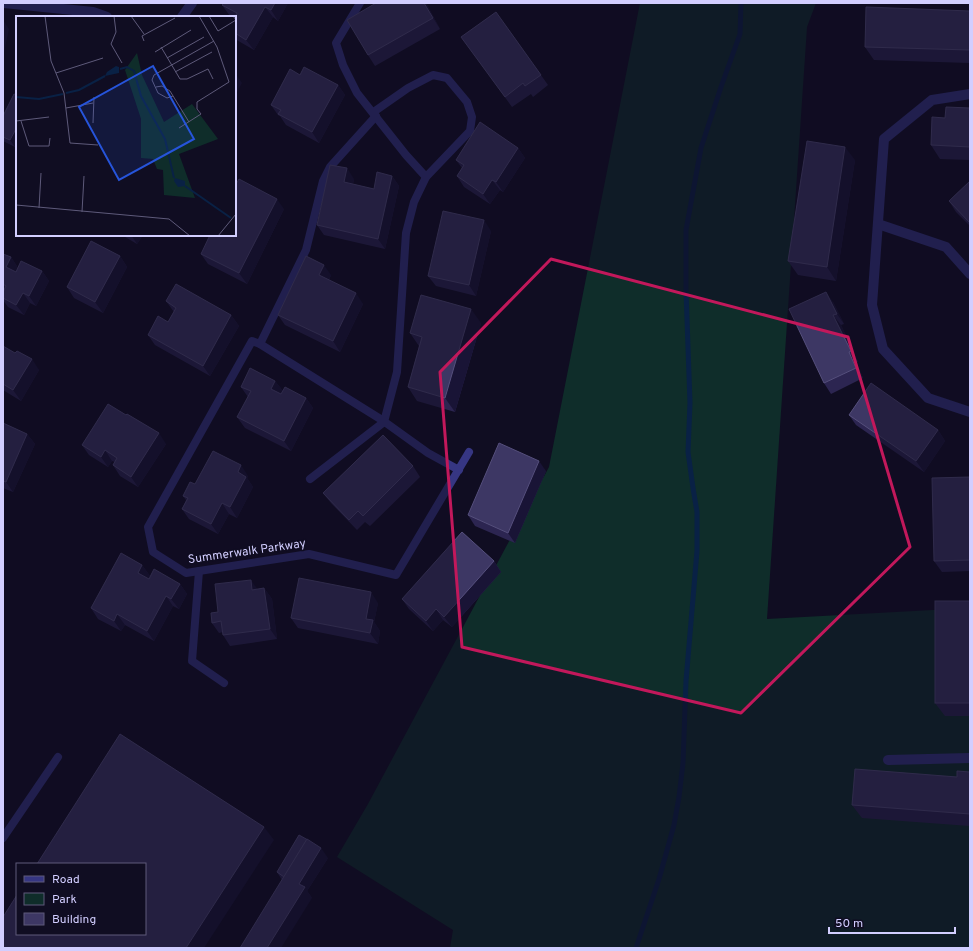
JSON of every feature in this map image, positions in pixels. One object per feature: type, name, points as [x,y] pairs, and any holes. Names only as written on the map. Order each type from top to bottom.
[{"type":"street","points":[[4,3],[93,12],[104,16]]},
{"type":"street","points":[[183,16],[192,3]]},
{"type":"street","points":[[970,94],[932,100],[884,138],[872,305],[883,349],[928,398],[970,412]]},
{"type":"street","points":[[878,224],[946,248],[970,274]]},
{"type":"street","points":[[888,760],[970,758]]},
{"type":"lane","points":[[360,3],[336,43],[343,65],[357,92],[406,155],[426,177]]},
{"type":"lane","points":[[310,479],[384,422],[397,372],[406,233],[414,202],[426,177],[470,131],[472,117],[467,102],[447,78],[433,75],[408,88],[375,111],[375,115],[330,167],[323,181],[306,250],[256,343],[384,422],[428,453],[459,470]]},
{"type":"lane","name":"Summerwalk Parkway","points":[[256,343],[148,526],[153,552],[186,574],[310,554],[396,575],[469,452]]},
{"type":"lane","points":[[198,571],[192,661],[224,683]]},
{"type":"lane","points":[[3,838],[58,757]]},
{"type":"highlighted area","points":[[551,259],[848,337],[910,547],[741,713],[462,647],[440,372]]},
{"type":"green space","points":[[640,3],[816,3],[807,27],[767,619],[970,608],[970,948],[450,948],[453,930],[337,857],[368,804],[549,467]]},
{"type":"building","points":[[224,3],[275,3],[271,10],[265,7],[246,40],[236,34],[236,16],[237,13],[222,5]]},
{"type":"building","points":[[376,3],[424,3],[433,18],[368,55],[347,20]]},
{"type":"building","points":[[866,7],[970,11],[970,50],[865,47]]},
{"type":"building","points":[[496,12],[541,75],[525,86],[523,83],[505,97],[461,37]]},
{"type":"building","points":[[304,67],[338,85],[312,132],[278,114],[281,110],[271,105],[290,69],[300,75]]},
{"type":"building","points":[[14,94],[16,95],[16,129],[10,140],[3,137],[3,116]]},
{"type":"building","points":[[946,107],[970,108],[970,147],[931,145],[932,117],[945,118]]},
{"type":"building","points":[[480,122],[518,148],[496,182],[492,180],[483,194],[457,176],[464,165],[456,160]]},
{"type":"building","points":[[807,141],[845,147],[827,267],[788,261]]},
{"type":"building","points":[[330,165],[347,168],[344,182],[374,189],[377,172],[392,176],[378,239],[317,225]]},
{"type":"building","points":[[239,179],[277,199],[239,273],[201,254],[210,236],[236,236],[236,184]]},
{"type":"building","points":[[970,181],[970,223],[949,201]]},
{"type":"building","points":[[443,211],[484,220],[469,285],[428,276]]},
{"type":"building","points":[[91,241],[120,256],[95,302],[67,287]]},
{"type":"building","points":[[3,254],[11,257],[6,267],[16,272],[21,261],[42,271],[29,296],[23,293],[16,305],[3,298],[3,292],[6,286],[3,284]]},
{"type":"building","points":[[306,256],[324,265],[319,275],[356,293],[333,341],[278,315]]},
{"type":"building","points":[[176,284],[231,315],[203,366],[148,335],[158,316],[168,322],[176,308],[166,301]]},
{"type":"building","points":[[826,292],[837,314],[833,315],[851,351],[849,352],[856,368],[824,383],[789,309]]},
{"type":"building","points":[[421,295],[471,309],[445,398],[408,387],[422,337],[410,333]]},
{"type":"building","points":[[3,346],[15,353],[17,351],[32,359],[13,390],[3,384]]},
{"type":"building","points":[[250,368],[275,381],[271,389],[281,394],[285,387],[306,398],[284,441],[237,417],[251,391],[241,387]]},
{"type":"building","points":[[871,383],[938,430],[916,461],[849,415]]},
{"type":"building","points":[[108,404],[159,433],[131,477],[113,465],[117,458],[105,450],[101,457],[82,445]]},
{"type":"building","points":[[3,423],[27,434],[6,482],[3,481]]},
{"type":"building","points":[[383,435],[413,466],[363,516],[358,511],[349,520],[323,493]]},
{"type":"building","points":[[499,443],[539,461],[508,533],[468,515]]},
{"type":"building","points":[[213,451],[241,465],[238,472],[246,477],[230,507],[222,503],[211,524],[182,509],[188,498],[183,496],[190,482],[195,484]]},
{"type":"building","points":[[970,477],[970,560],[934,561],[932,478]]},
{"type":"building","points":[[462,532],[494,561],[444,617],[436,609],[426,621],[402,599]]},
{"type":"building","points":[[121,553],[142,565],[138,573],[149,579],[154,569],[180,584],[171,599],[166,596],[147,631],[117,614],[114,621],[91,608]]},
{"type":"building","points":[[299,578],[371,592],[366,619],[373,620],[370,633],[291,618]]},
{"type":"building","points":[[251,580],[252,590],[264,588],[270,629],[223,635],[221,621],[212,623],[211,613],[218,612],[215,584]]},
{"type":"building","points":[[935,601],[970,601],[970,703],[935,703]]},
{"type":"building","points":[[120,734],[264,827],[186,948],[3,948],[3,917],[16,897],[16,935],[146,935],[146,863],[38,863]]},
{"type":"building","points":[[855,769],[957,777],[957,771],[970,772],[970,814],[852,805]]},
{"type":"building","points":[[299,835],[307,839],[284,877],[277,872]]},
{"type":"building","points":[[307,839],[321,848],[299,884],[305,887],[267,948],[240,948]]},
{"type":"waterway","points":[[636,948],[659,879],[674,825],[683,763],[686,681],[697,551],[697,512],[688,452],[690,403],[686,291],[686,230],[701,148],[740,34],[741,3]]}]
